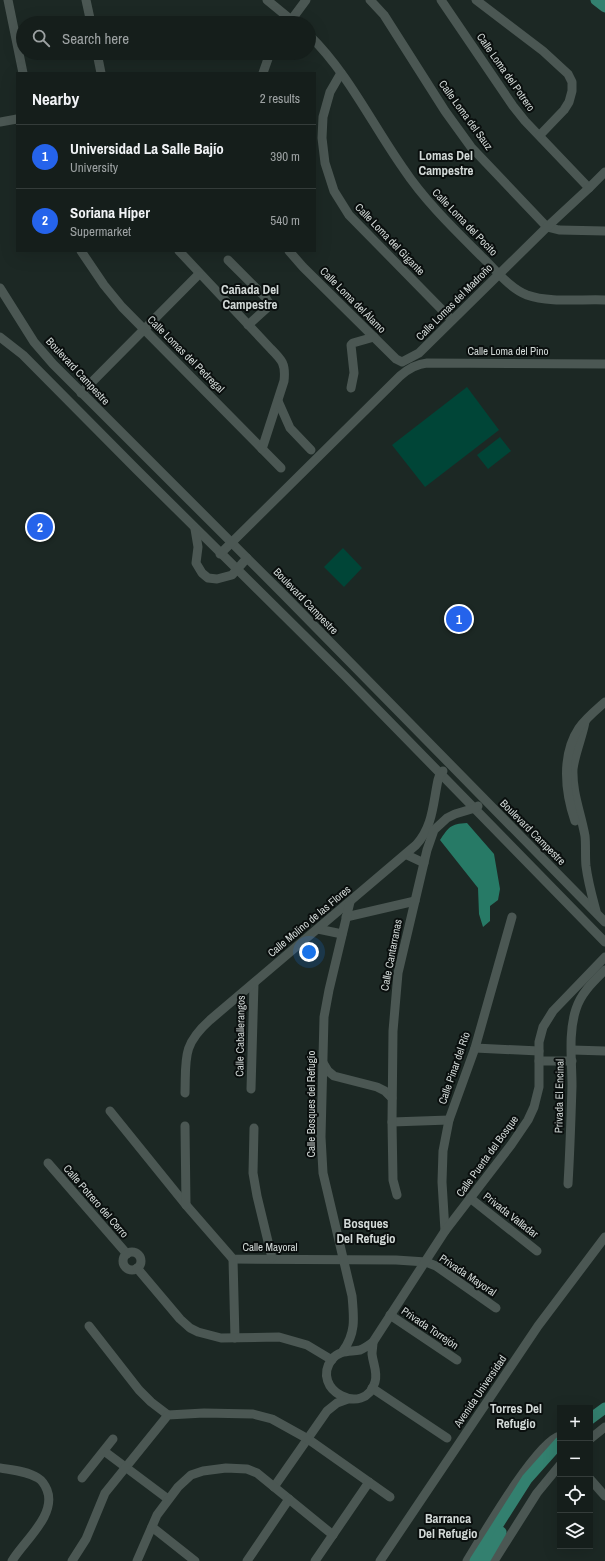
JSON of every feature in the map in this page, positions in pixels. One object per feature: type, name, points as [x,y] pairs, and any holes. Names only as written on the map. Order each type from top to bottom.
[{"type":"main road","points":[[596,0],[605,7]]},
{"type":"main road","points":[[593,1417],[605,1408]]},
{"type":"main road","points":[[593,1425],[605,1417]]},
{"type":"main road","points":[[475,1561],[490,1529],[524,1476],[557,1445]]},
{"type":"main road","points":[[484,1561],[544,1468],[557,1456]]},
{"type":"street","points":[[8,0],[16,39]]},
{"type":"street","points":[[86,0],[89,16]]},
{"type":"street","points":[[268,0],[285,16]]},
{"type":"street","points":[[296,16],[306,0]]},
{"type":"street","name":"Calle Loma del Sauz","points":[[370,0],[384,15],[445,111],[471,147],[547,226]]},
{"type":"street","name":"Calle Loma del Potrero","points":[[441,0],[513,106],[525,121],[589,188]]},
{"type":"street","points":[[476,0],[543,51],[568,74],[572,82],[572,91],[569,102],[564,110],[540,135]]},
{"type":"street","name":"Calle Loma del Pocito","points":[[316,42],[341,73],[419,191],[499,274],[518,290],[535,297],[553,299],[605,300]]},
{"type":"street","points":[[20,60],[23,72]]},
{"type":"street","points":[[98,60],[101,72]]},
{"type":"street","points":[[263,72],[268,60]]},
{"type":"street","name":"Calle Loma del Gigante","points":[[341,73],[330,92],[323,117],[322,138],[325,163],[334,191],[349,215],[452,320]]},
{"type":"street","points":[[0,122],[16,119]]},
{"type":"street","name":"Calle Lomas del Madroño","points":[[402,362],[420,353],[547,226],[605,172]]},
{"type":"street","points":[[547,226],[559,230],[605,231]]},
{"type":"street","name":"Calle Lomas del Pedregal","points":[[82,252],[104,286],[122,307],[281,468]]},
{"type":"street","points":[[180,252],[284,364],[284,381],[262,449]]},
{"type":"street","name":"Calle Loma del Álamo","points":[[290,252],[303,267],[396,359],[402,362]]},
{"type":"street","points":[[228,260],[265,297],[269,303],[267,308],[248,325]]},
{"type":"street","points":[[81,393],[199,274]]},
{"type":"street","name":"Boulevard Campestre","points":[[0,288],[34,342],[53,364],[247,558],[605,922]]},
{"type":"street","points":[[0,337],[23,355],[220,554],[356,687],[605,942]]},
{"type":"street","points":[[351,388],[354,373],[350,345],[374,337]]},
{"type":"street","name":"Calle Loma del Pino","points":[[231,543],[394,381],[412,367],[427,363],[605,364]]},
{"type":"street","points":[[278,401],[290,428],[310,450]]},
{"type":"street","points":[[195,529],[198,546],[196,563],[202,573],[208,578],[218,579],[232,575],[247,558]]},
{"type":"street","points":[[220,554],[231,543]]},
{"type":"street","points":[[596,912],[590,892],[585,844],[581,838],[570,805],[567,787],[567,771],[570,751],[580,726],[605,702]]},
{"type":"street","name":"Calle Molino de las Flores","points":[[185,1093],[186,1061],[188,1048],[193,1037],[210,1020],[407,855],[423,838],[428,828],[440,774],[449,764]]},
{"type":"street","name":"Calle Cantarranas","points":[[397,1195],[393,1180],[393,1031],[397,979],[403,946],[416,902],[432,836],[441,822],[455,814],[475,808],[485,799]]},
{"type":"street","points":[[407,855],[424,864]]},
{"type":"street","points":[[584,921],[586,903],[590,892]]},
{"type":"street","name":"Calle Bosques del Refugio","points":[[343,1351],[352,1338],[354,1313],[351,1290],[323,1173],[321,1137],[322,1061],[324,1017],[350,902]]},
{"type":"street","points":[[346,918],[416,902]]},
{"type":"street","name":"Calle Pinar del Río","points":[[445,1231],[442,1182],[443,1151],[450,1120],[475,1048],[512,917]]},
{"type":"street","points":[[318,929],[342,934]]},
{"type":"street","name":"Calle Puerta del Bosque","points":[[373,1342],[445,1231],[511,1146],[528,1120],[534,1107],[539,1087],[539,1042],[543,1027],[562,1001],[605,957]]},
{"type":"street","points":[[562,1001],[576,1008],[586,990],[605,970]]},
{"type":"street","name":"Calle Caballerangos","points":[[251,1089],[254,983]]},
{"type":"street","name":"Privada El Encinal","points":[[568,1184],[572,1032],[576,1008]]},
{"type":"street","points":[[475,1048],[539,1051]]},
{"type":"street","points":[[572,1050],[605,1051]]},
{"type":"street","points":[[322,1061],[328,1071],[334,1076],[377,1087],[392,1098]]},
{"type":"street","points":[[539,1061],[572,1061]]},
{"type":"street","points":[[377,1087],[385,1085],[392,1077]]},
{"type":"street","name":"Calle Mayoral","points":[[110,1111],[186,1205],[233,1259],[272,1258],[426,1262]]},
{"type":"street","points":[[392,1122],[450,1120]]},
{"type":"street","points":[[185,1126],[186,1205]]},
{"type":"street","points":[[254,1128],[253,1173],[272,1258]]},
{"type":"street","name":"Calle Potrero del Cerro","points":[[48,1164],[127,1254],[124,1258],[125,1266],[130,1269],[138,1268],[180,1319],[190,1328],[207,1335],[221,1338],[279,1337],[293,1340],[307,1345],[332,1360]]},
{"type":"street","name":"Privada Valladar","points":[[470,1198],[537,1251]]},
{"type":"street","name":"Avenida Universidad","points":[[380,1561],[538,1326],[605,1237]]},
{"type":"street","points":[[233,1259],[235,1338]]},
{"type":"street","name":"Privada Mayoral","points":[[426,1262],[436,1266],[496,1308]]},
{"type":"street","name":"Privada Torrejón","points":[[390,1315],[458,1360]]},
{"type":"street","points":[[89,1326],[139,1390],[151,1402],[168,1415],[204,1413],[253,1414],[272,1419],[308,1439],[390,1497]]},
{"type":"street","points":[[274,1487],[327,1411],[330,1402],[331,1387],[327,1373],[332,1360],[343,1351],[362,1349],[373,1342]]},
{"type":"street","points":[[327,1411],[337,1403],[348,1399],[362,1397],[372,1388],[375,1382],[376,1374],[372,1353],[373,1342]]},
{"type":"street","points":[[331,1387],[338,1395],[348,1399]]},
{"type":"street","points":[[372,1388],[447,1438]]},
{"type":"street","points":[[72,1561],[86,1539],[105,1493],[168,1415]]},
{"type":"street","points":[[593,1437],[605,1427]]},
{"type":"street","points":[[524,1476],[552,1440],[557,1438]]},
{"type":"street","points":[[82,1478],[113,1439]]},
{"type":"street","points":[[104,1451],[168,1499]]},
{"type":"street","points":[[0,1468],[25,1473],[39,1478],[45,1484],[48,1492],[47,1508],[41,1524],[12,1561]]},
{"type":"street","points":[[137,1561],[157,1515],[168,1499],[191,1475],[214,1469],[247,1469],[257,1473],[333,1534]]},
{"type":"street","points":[[494,1561],[537,1493],[557,1469]]},
{"type":"street","points":[[315,1561],[369,1482]]},
{"type":"street","points":[[593,1482],[605,1496]]},
{"type":"street","points":[[247,1561],[289,1499]]},
{"type":"street","points":[[152,1526],[195,1561]]},
{"type":"street","points":[[467,1561],[490,1529]]},
{"type":"shaded area","points":[[467,387],[499,430],[425,487],[392,445]]},
{"type":"shaded area","points":[[500,437],[511,451],[488,469],[477,455]]},
{"type":"shaded area","points":[[343,548],[362,568],[344,587],[324,567]]},
{"type":"shaded area","points":[[467,823],[494,854],[500,889],[498,900],[490,906],[490,921],[483,927],[479,914],[478,888],[440,840],[453,825]]},
{"type":"place","name":"Soriana Híper","points":[[40,527]]},
{"type":"place","name":"Universidad La Salle Bajío","points":[[459,619]]},
{"type":"district","name":"Lomas Del Campestre","points":[[446,162]]},
{"type":"district","name":"Cañada Del Campestre","points":[[250,296]]},
{"type":"district","name":"Bosques Del Refugio","points":[[366,1230]]},
{"type":"district","name":"Torres Del Refugio","points":[[516,1416]]},
{"type":"district","name":"Barranca Del Refugio","points":[[448,1526]]}]
